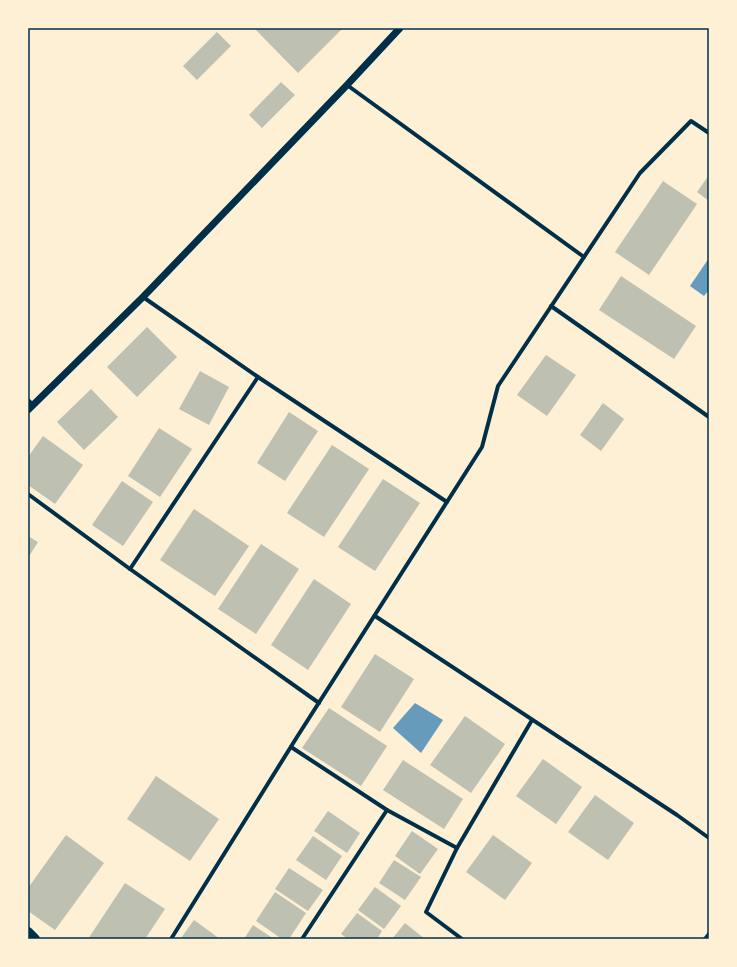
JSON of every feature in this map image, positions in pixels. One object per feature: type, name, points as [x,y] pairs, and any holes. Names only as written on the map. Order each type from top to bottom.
[{"type":"main road","points":[[28,932],[35,939]]},
{"type":"street","points":[[30,405],[143,297],[400,28]]},
{"type":"street","points":[[347,85],[584,257]]},
{"type":"street","points":[[171,939],[291,746],[482,447],[498,386],[640,172],[691,121],[709,133]]},
{"type":"street","points":[[143,297],[258,377],[447,502]]},
{"type":"street","points":[[551,306],[709,417]]},
{"type":"street","points":[[130,569],[258,377]]},
{"type":"street","points":[[28,494],[130,569],[319,703]]},
{"type":"street","points":[[375,616],[677,815],[709,838]]},
{"type":"street","points":[[462,939],[426,912],[457,848],[532,720]]},
{"type":"street","points":[[291,746],[387,810],[457,848]]},
{"type":"street","points":[[302,939],[387,810]]},
{"type":"street","points":[[451,939],[455,934]]},
{"type":"street","points":[[705,939],[709,934]]},
{"type":"water","points":[[709,258],[709,290],[704,296],[690,286]]},
{"type":"water","points":[[415,703],[443,720],[421,753],[393,728]]},
{"type":"building","points":[[254,28],[343,28],[298,73]]},
{"type":"building","points":[[217,32],[231,46],[197,80],[183,66]]},
{"type":"building","points":[[281,82],[295,95],[262,128],[249,115]]},
{"type":"building","points":[[709,175],[709,201],[697,192]]},
{"type":"building","points":[[663,181],[697,204],[649,275],[615,252]]},
{"type":"building","points":[[621,276],[696,326],[674,359],[599,310]]},
{"type":"building","points":[[147,327],[177,357],[137,397],[107,367]]},
{"type":"building","points":[[546,355],[576,375],[547,416],[517,395]]},
{"type":"building","points":[[200,371],[229,387],[209,425],[179,409]]},
{"type":"building","points":[[91,389],[118,417],[84,450],[57,422]]},
{"type":"building","points":[[603,403],[624,419],[601,451],[580,435]]},
{"type":"building","points":[[289,412],[318,431],[285,481],[257,463]]},
{"type":"building","points":[[159,428],[192,449],[160,497],[128,476]]},
{"type":"building","points":[[43,436],[83,465],[55,504],[28,485],[28,457]]},
{"type":"building","points":[[332,445],[369,469],[324,537],[287,513]]},
{"type":"building","points":[[383,479],[420,503],[375,571],[338,547]]},
{"type":"building","points":[[122,481],[153,502],[123,546],[92,525]]},
{"type":"building","points":[[194,509],[249,546],[215,596],[160,560]]},
{"type":"building","points":[[28,536],[38,542],[28,558]]},
{"type":"building","points":[[261,544],[299,569],[256,634],[218,609]]},
{"type":"building","points":[[314,579],[351,604],[308,670],[271,645]]},
{"type":"building","points":[[375,654],[414,679],[380,732],[341,707]]},
{"type":"building","points":[[329,708],[387,746],[361,786],[302,748]]},
{"type":"building","points":[[465,716],[505,744],[471,793],[430,765]]},
{"type":"building","points":[[543,759],[582,787],[556,824],[516,796]]},
{"type":"building","points":[[403,760],[463,799],[444,829],[383,790]]},
{"type":"building","points":[[156,776],[219,819],[190,861],[127,819]]},
{"type":"building","points":[[595,795],[634,823],[608,860],[568,832]]},
{"type":"building","points":[[328,811],[360,833],[347,853],[314,831]]},
{"type":"building","points":[[412,831],[438,849],[420,874],[395,856]]},
{"type":"building","points":[[66,835],[104,863],[55,930],[28,911],[28,888]]},
{"type":"building","points":[[493,835],[532,863],[505,900],[466,872]]},
{"type":"building","points":[[313,836],[342,856],[326,880],[296,860]]},
{"type":"building","points":[[394,860],[421,877],[405,900],[379,883]]},
{"type":"building","points":[[289,868],[323,890],[308,911],[275,889]]},
{"type":"building","points":[[125,883],[165,909],[145,939],[88,939]]},
{"type":"building","points":[[375,887],[401,906],[384,929],[358,910]]},
{"type":"building","points":[[275,892],[306,913],[289,939],[282,939],[256,921]]},
{"type":"building","points":[[357,913],[382,931],[377,939],[348,939],[341,934]]},
{"type":"building","points":[[194,920],[220,939],[181,938]]},
{"type":"building","points":[[405,923],[425,939],[392,939]]},
{"type":"building","points":[[253,925],[274,939],[244,939]]}]
